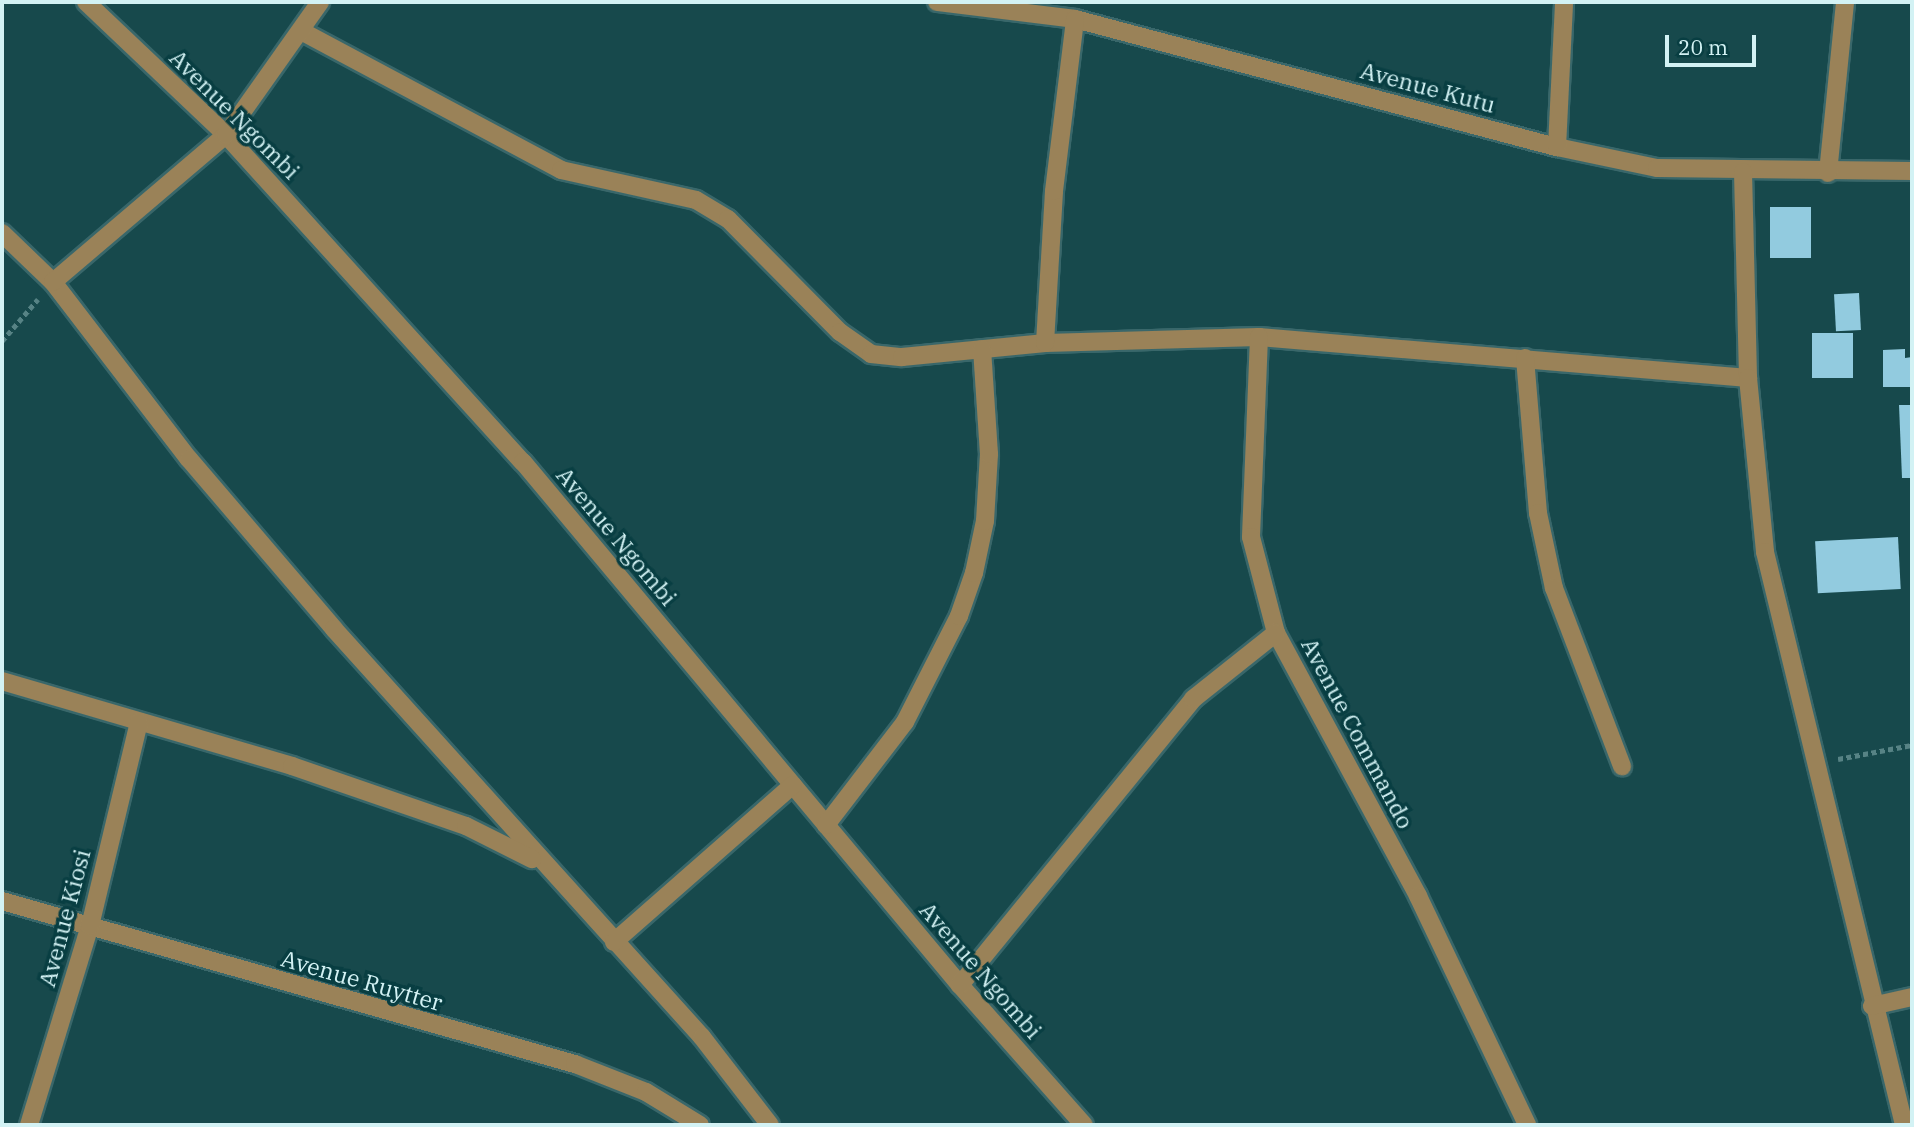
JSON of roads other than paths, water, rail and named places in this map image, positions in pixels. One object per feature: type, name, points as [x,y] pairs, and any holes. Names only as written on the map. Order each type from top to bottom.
[{"type":"street","name":"Avenue Ngombi","points":[[86,2],[226,135],[523,462],[960,985],[1084,1125]]},
{"type":"street","points":[[53,282],[226,135],[303,32],[320,2]]},
{"type":"street","name":"Avenue Kutu","points":[[937,2],[1074,19],[1557,147],[1657,168],[1743,172],[1912,171]]},
{"type":"street","points":[[1557,147],[1564,2]]},
{"type":"street","points":[[1828,173],[1845,2]]},
{"type":"street","points":[[1045,343],[1054,191],[1074,19]]},
{"type":"street","points":[[303,32],[561,170],[696,200],[736,226],[840,332],[871,354],[902,357],[1045,343],[1259,337],[1748,378]]},
{"type":"street","points":[[1743,172],[1748,378],[1765,552],[1872,1006],[1904,1125]]},
{"type":"street","points":[[2,233],[53,282],[198,470],[539,863],[702,1037],[770,1125]]},
{"type":"street","name":"Avenue Commando","points":[[1259,337],[1251,537],[1276,633],[1418,896],[1527,1125]]},
{"type":"street","points":[[826,825],[905,722],[959,616],[974,573],[985,520],[989,454],[982,349]]},
{"type":"street","points":[[1525,358],[1534,476],[1554,588],[1622,766]]},
{"type":"street","points":[[960,985],[1192,699],[1276,633]]},
{"type":"street","points":[[2,681],[231,746],[466,826],[539,863]]},
{"type":"street","name":"Avenue Kiosi","points":[[29,1125],[89,926],[139,722]]},
{"type":"street","points":[[614,942],[793,785]]},
{"type":"street","name":"Avenue Ruytter","points":[[2,901],[575,1063],[646,1092],[700,1125]]},
{"type":"street","points":[[1872,1006],[1912,997]]}]
